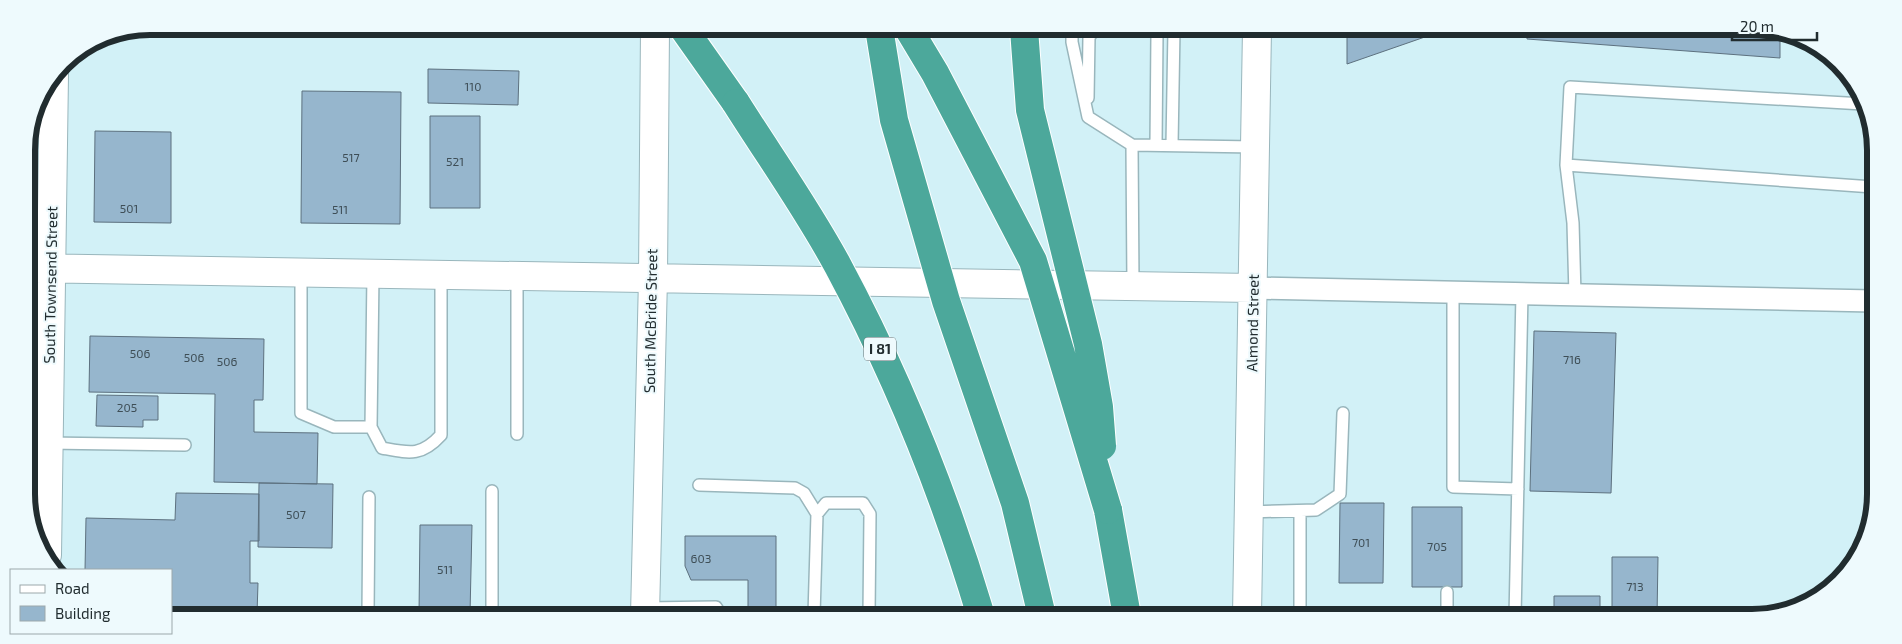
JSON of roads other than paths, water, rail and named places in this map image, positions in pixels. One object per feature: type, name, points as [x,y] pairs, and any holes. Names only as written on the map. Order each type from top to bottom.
[{"type":"highway","name":"I 81","points":[[688,35],[736,103],[820,236],[879,346],[916,426],[979,609]]},
{"type":"highway","points":[[880,35],[894,120],[946,302],[1015,504],[1040,609]]},
{"type":"highway","points":[[912,35],[935,73],[1033,261],[1108,510]]},
{"type":"highway","points":[[1025,35],[1030,110],[1088,344],[1099,408],[1108,510],[1126,609]]},
{"type":"street","name":"South McBride Street","points":[[645,609],[653,278],[655,35]]},
{"type":"street","name":"Almond Street","points":[[1246,609],[1254,288],[1257,35]]},
{"type":"street","name":"South Townsend Street","points":[[45,541],[38,477],[48,443],[39,268],[53,88]]},
{"type":"street","points":[[39,268],[1254,288],[1867,301]]},
{"type":"lane","points":[[1072,35],[1088,117],[1132,145],[1255,147]]},
{"type":"lane","points":[[1088,117],[1090,35]]},
{"type":"lane","points":[[1156,145],[1157,35]]},
{"type":"lane","points":[[1172,145],[1174,35]]},
{"type":"lane","points":[[1575,295],[1573,222],[1566,165],[1570,87],[1857,104]]},
{"type":"lane","points":[[1132,145],[1133,286]]},
{"type":"lane","points":[[1566,165],[1867,187]]},
{"type":"lane","points":[[301,273],[301,413],[334,427],[371,427]]},
{"type":"lane","points":[[373,274],[371,427],[382,448],[409,453],[429,448],[441,435],[441,275]]},
{"type":"lane","points":[[517,276],[517,434]]},
{"type":"lane","points":[[1453,292],[1453,487],[1518,489]]},
{"type":"lane","points":[[1515,609],[1522,294]]},
{"type":"lane","points":[[1249,512],[1316,510],[1340,494],[1343,413]]},
{"type":"lane","points":[[48,443],[185,445]]},
{"type":"lane","points":[[699,485],[795,488],[804,493],[817,514],[814,609]]},
{"type":"lane","points":[[492,491],[492,609]]},
{"type":"lane","points":[[368,609],[369,497]]},
{"type":"lane","points":[[817,514],[826,504],[863,504],[870,514],[869,609]]},
{"type":"lane","points":[[1300,510],[1300,609]]},
{"type":"lane","points":[[1447,592],[1447,609]]},
{"type":"lane","points":[[688,609],[716,607],[717,609]]}]
